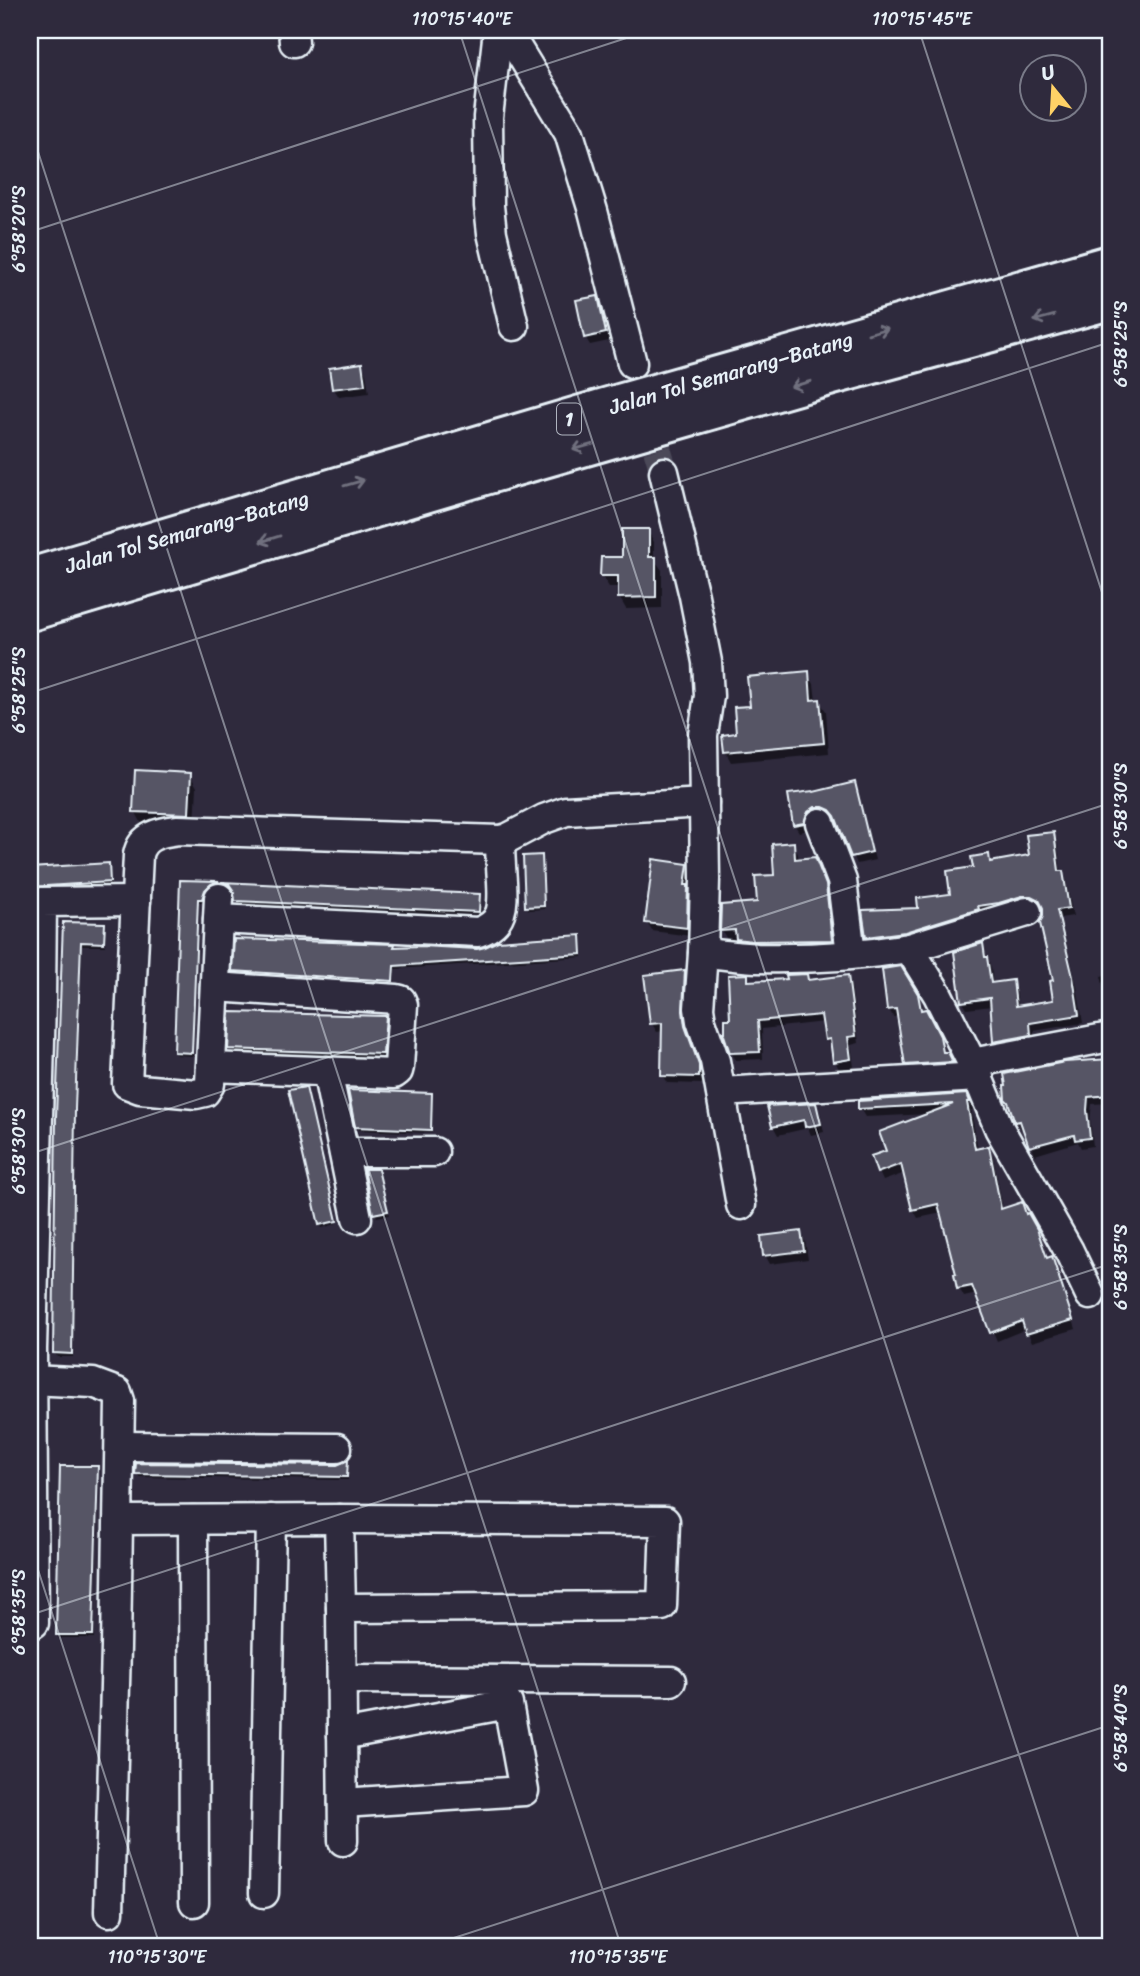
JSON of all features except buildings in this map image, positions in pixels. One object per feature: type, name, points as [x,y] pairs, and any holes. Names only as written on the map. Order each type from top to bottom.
[{"type":"highway","name":"Jalan Tol Semarang–Batang","points":[[30,578],[591,412],[1110,265]]},
{"type":"highway","name":"Jalan Tol Semarang–Batang","points":[[30,611],[502,470],[1110,300]]},
{"type":"street","points":[[498,30],[488,117],[489,206],[492,233],[514,326]]},
{"type":"street","points":[[506,30],[569,133],[593,211],[632,363]]},
{"type":"street","points":[[664,472],[707,662],[709,696],[703,735],[703,953],[699,1014],[715,1061],[741,1205]]},
{"type":"street","points":[[500,840],[503,905],[495,922],[478,932],[219,908],[210,1084],[205,1092],[197,1094],[140,1089],[127,1084],[140,848],[152,836],[169,831],[500,840],[566,811],[704,803]]},
{"type":"street","points":[[820,823],[842,881],[851,954]]},
{"type":"street","points":[[30,1623],[34,1623],[31,1380],[36,903],[136,901]]},
{"type":"street","points":[[703,953],[756,958],[851,954],[909,948],[1027,912]]},
{"type":"street","points":[[909,948],[938,995],[976,1070],[999,1128],[1069,1251],[1090,1295]]},
{"type":"street","points":[[211,1067],[394,1074],[398,1071],[403,1005],[401,1000],[215,987]]},
{"type":"street","points":[[721,1092],[976,1070],[1110,1037]]},
{"type":"street","points":[[327,1071],[357,1218]]},
{"type":"street","points":[[344,1152],[434,1152]]},
{"type":"street","points":[[31,1380],[93,1383],[117,1392],[120,1401],[108,1912]]},
{"type":"street","points":[[120,1446],[337,1448]]},
{"type":"street","points":[[119,1520],[340,1518],[665,1521],[662,1606],[341,1608]]},
{"type":"street","points":[[340,1518],[343,1841]]},
{"type":"street","points":[[264,1893],[271,1519]]},
{"type":"street","points":[[192,1520],[194,1902]]},
{"type":"street","points":[[342,1679],[506,1692],[671,1681]]},
{"type":"street","points":[[342,1735],[506,1692]]},
{"type":"street","points":[[343,1803],[524,1791],[506,1692]]},
{"type":"tunnel","points":[[645,409],[664,472]]}]
